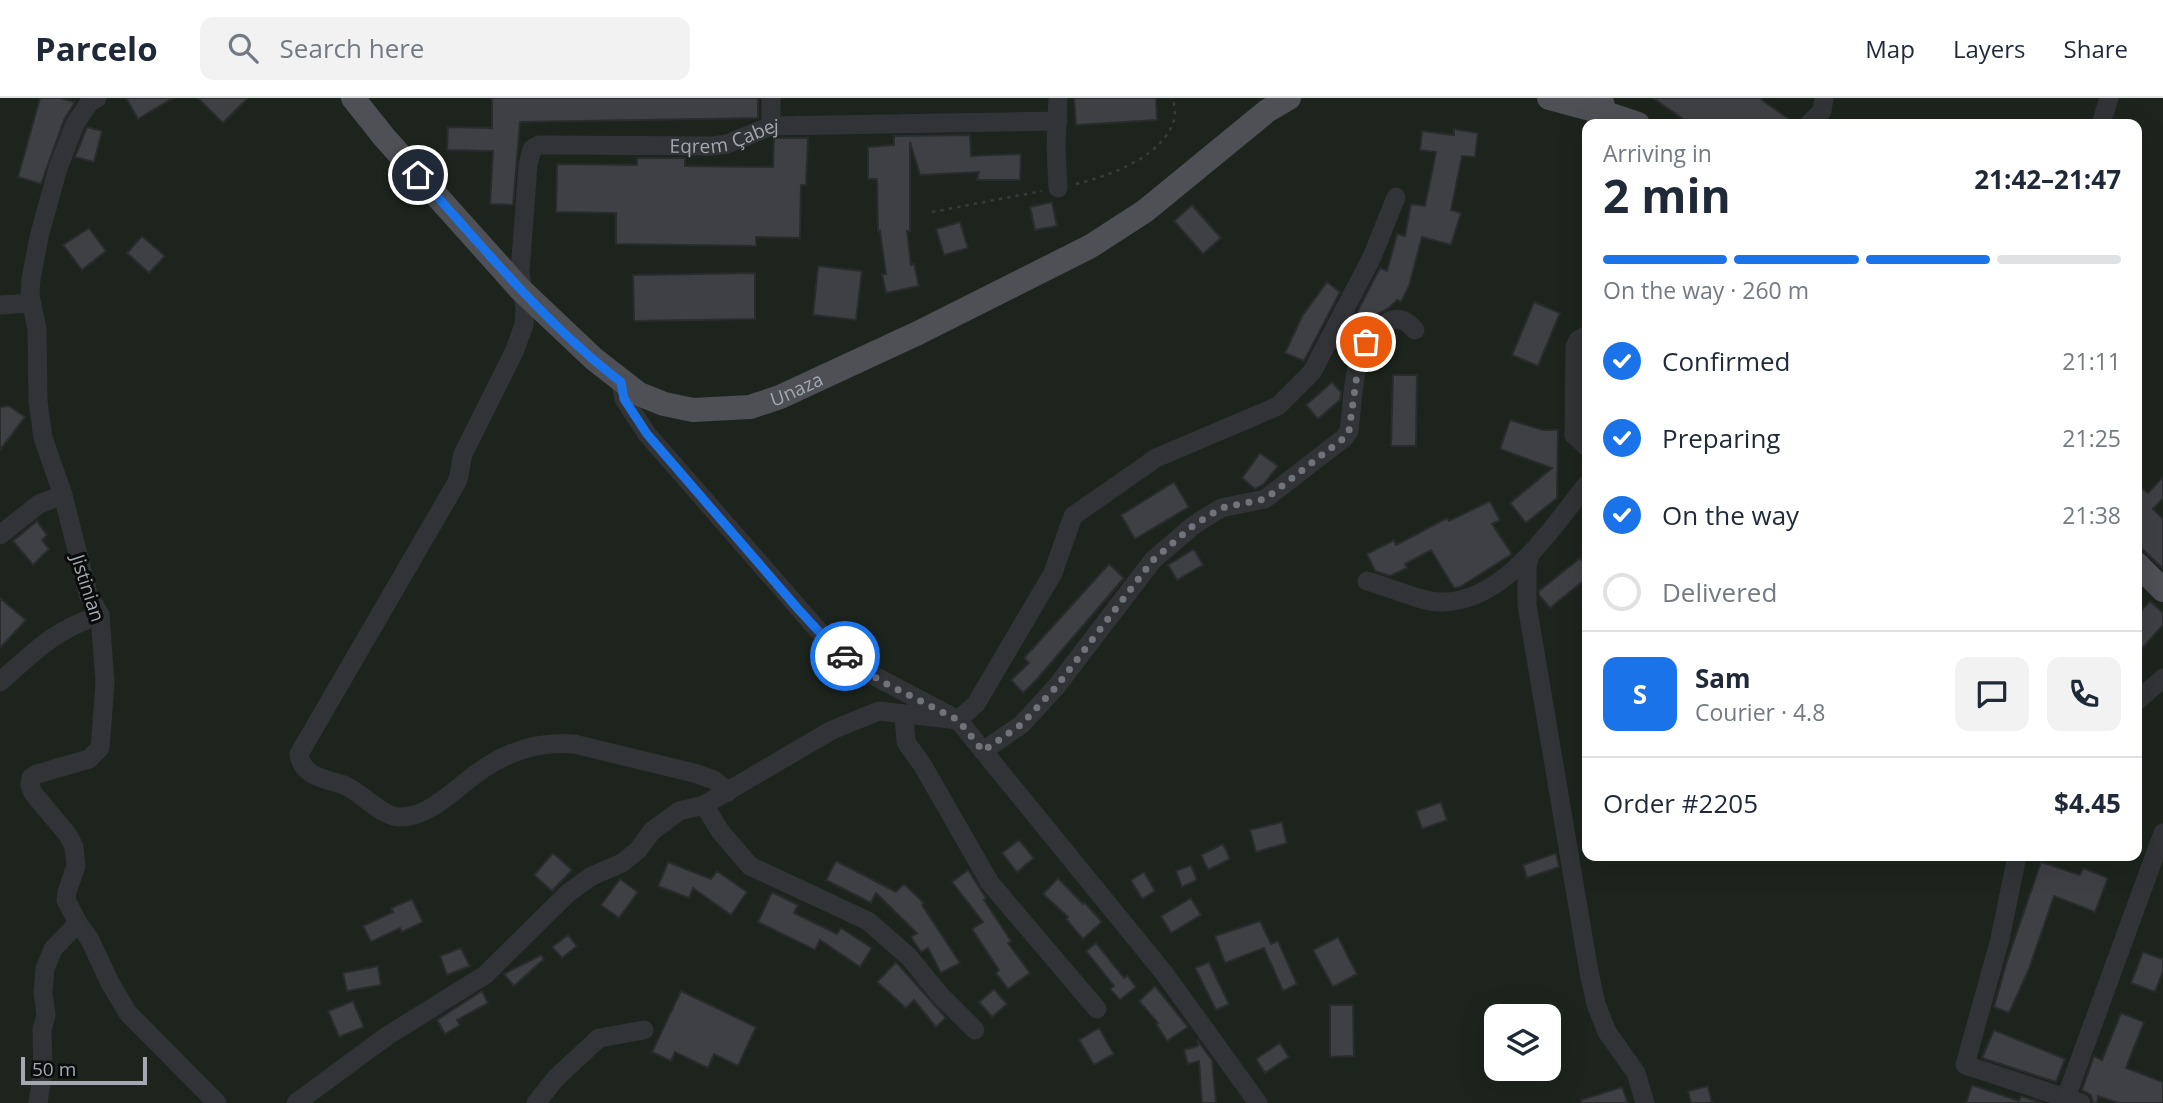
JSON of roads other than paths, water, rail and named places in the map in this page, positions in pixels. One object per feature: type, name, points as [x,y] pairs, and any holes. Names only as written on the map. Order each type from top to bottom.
[{"type":"main road","name":"Unaza","points":[[352,98],[521,290],[594,359],[639,394],[664,404],[693,410],[750,407],[808,385],[1091,246],[1145,211],[1266,111],[1289,98]]},
{"type":"main road","points":[[1549,98],[1603,105],[1629,119]]},
{"type":"main road","points":[[2142,570],[2163,590]]},
{"type":"street","name":"Jistinian","points":[[78,923],[66,900],[66,892],[76,866],[74,847],[68,835],[33,793],[30,785],[31,778],[37,774],[89,759],[100,748],[105,683],[100,615],[88,594],[62,495],[43,438],[37,329],[31,279],[39,237],[58,168],[75,124],[89,103],[97,98]]},
{"type":"street","points":[[771,98],[771,126]]},
{"type":"street","points":[[1058,98],[1058,188]]},
{"type":"street","points":[[1814,119],[1822,111],[1824,98]]},
{"type":"street","points":[[2103,119],[2109,98]]},
{"type":"street","name":"Eqrem Çabej","points":[[521,290],[528,165],[532,149],[539,145],[712,146],[727,144],[771,126],[1058,121]]},
{"type":"street","points":[[296,1103],[387,1036],[485,975],[568,893],[592,876],[622,863],[638,850],[661,824],[679,811],[704,805],[832,730],[879,712],[958,720],[976,704],[1054,573],[1073,516],[1156,458],[1278,406],[1312,372],[1372,257],[1396,197]]},
{"type":"street","points":[[521,290],[525,309],[524,325],[514,352],[463,454],[462,470],[457,482],[299,754],[300,761],[312,775],[345,786],[386,812],[400,817],[428,808],[502,758],[519,750],[555,743],[574,744],[694,773],[714,780],[728,792]]},
{"type":"street","points":[[0,305],[32,303]]},
{"type":"street","points":[[983,751],[1022,724],[1056,687],[1153,560],[1194,525],[1221,508],[1265,499],[1344,438],[1349,431],[1360,353],[1366,342],[1376,330],[1399,318],[1415,330]]},
{"type":"street","points":[[1582,338],[1575,347],[1574,435],[1582,442]]},
{"type":"street","points":[[621,382],[624,399],[647,434],[824,637],[865,671],[958,720],[1164,973],[1251,1099]]},
{"type":"street","points":[[1367,581],[1436,602],[1458,602],[1481,594],[1530,555],[1582,490]]},
{"type":"street","points":[[0,536],[40,504],[62,495]]},
{"type":"street","points":[[1530,555],[1527,567],[1527,605],[1589,972],[1607,1032],[1636,1073],[1645,1103]]},
{"type":"street","points":[[0,682],[45,641],[77,622],[100,615]]},
{"type":"street","points":[[2142,697],[2163,678]]},
{"type":"street","points":[[905,716],[906,742],[923,766],[990,883],[1097,1009]]},
{"type":"street","points":[[704,805],[720,831],[750,866],[868,921],[909,957],[940,995],[975,1030]]},
{"type":"street","points":[[2016,861],[2000,939],[1965,1065],[2070,1101],[2163,832]]},
{"type":"street","points":[[38,1103],[43,1070],[42,1030],[46,1015],[43,992],[45,969],[53,949],[78,923],[90,940],[110,984],[128,1013],[217,1103]]},
{"type":"street","points":[[536,1103],[556,1078],[599,1038],[644,1030]]}]
